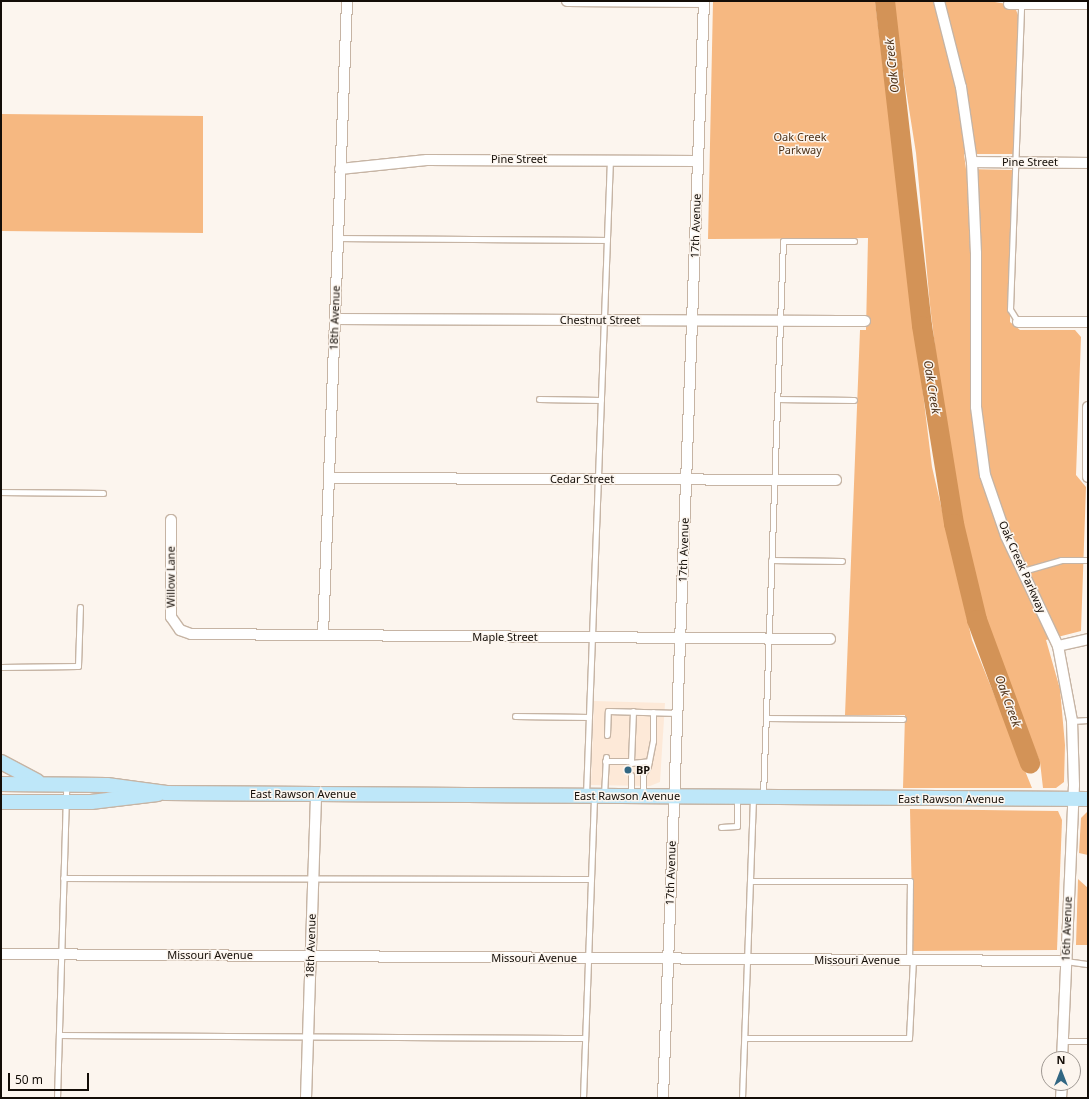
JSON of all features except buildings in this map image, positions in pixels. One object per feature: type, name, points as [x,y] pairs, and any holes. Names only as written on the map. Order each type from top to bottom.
[{"type":"main road","points":[[1,762],[21,775],[50,784]]},
{"type":"main road","name":"East Rawson Avenue","points":[[1,784],[107,785],[166,793],[1088,799]]},
{"type":"main road","name":"East Rawson Avenue","points":[[1,802],[66,802],[136,799],[166,793]]},
{"type":"street","name":"18th Avenue","points":[[323,635],[347,1]]},
{"type":"street","points":[[567,1],[704,2]]},
{"type":"street","name":"Oak Creek Parkway","points":[[939,1],[961,87],[972,162],[976,253],[976,407],[985,475],[1006,536],[1058,646],[1072,721],[1073,799]]},
{"type":"street","name":"17th Avenue","points":[[663,1098],[704,2]]},
{"type":"street","points":[[1009,4],[1088,4]]},
{"type":"street","name":"Pine Street","points":[[340,170],[427,160],[698,161]]},
{"type":"street","name":"Pine Street","points":[[972,162],[1088,162]]},
{"type":"street","name":"Chestnut Street","points":[[335,319],[865,321]]},
{"type":"street","points":[[1018,322],[1088,322]]},
{"type":"street","points":[[1088,407],[1088,477]]},
{"type":"street","name":"Cedar Street","points":[[329,478],[836,480]]},
{"type":"street","name":"Willow Lane","points":[[171,520],[171,617],[180,630]]},
{"type":"street","name":"Maple Street","points":[[180,630],[191,634],[830,639]]},
{"type":"street","points":[[1058,646],[1088,639]]},
{"type":"street","name":"18th Avenue","points":[[306,1098],[316,794]]},
{"type":"street","name":"16th Avenue","points":[[1062,1051],[1073,799]]},
{"type":"street","name":"Missouri Avenue","points":[[1,954],[1066,962]]},
{"type":"lane","points":[[1018,322],[1010,309],[1017,162],[1021,4]]},
{"type":"lane","points":[[583,1098],[595,796],[589,717],[610,160]]},
{"type":"lane","points":[[338,238],[607,240]]},
{"type":"lane","points":[[742,1098],[750,881],[766,718],[783,241],[854,241]]},
{"type":"lane","points":[[539,399],[601,400]]},
{"type":"lane","points":[[777,399],[854,400]]},
{"type":"lane","points":[[1,492],[103,493]]},
{"type":"lane","points":[[771,560],[842,560]]},
{"type":"lane","points":[[1023,571],[1061,560],[1088,560]]},
{"type":"lane","points":[[1,667],[78,666],[80,608]]},
{"type":"lane","points":[[607,735],[608,711],[678,713]]},
{"type":"lane","points":[[631,762],[634,711]]},
{"type":"lane","points":[[637,796],[643,774],[649,761],[653,712]]},
{"type":"lane","points":[[515,716],[589,717]]},
{"type":"lane","points":[[766,718],[903,719]]},
{"type":"lane","points":[[1072,721],[1088,720]]},
{"type":"lane","points":[[595,796],[606,759],[631,762],[649,761]]},
{"type":"lane","points":[[631,775],[637,796]]},
{"type":"lane","points":[[57,1098],[66,785]]},
{"type":"lane","points":[[721,827],[736,826],[737,797]]},
{"type":"lane","points":[[63,878],[591,879]]},
{"type":"lane","points":[[745,1038],[909,1038],[911,960],[910,881],[750,881]]},
{"type":"lane","points":[[1066,962],[1088,964]]},
{"type":"lane","points":[[59,1035],[585,1038]]},
{"type":"lane","points":[[1063,1041],[1088,1041]]},
{"type":"shaded area","points":[[594,701],[665,703],[660,782],[650,786],[591,785]]},
{"type":"green space","name":"Oak Creek Parkway","points":[[713,1],[875,1],[932,467],[972,640],[1032,788],[903,788],[905,715],[845,715],[860,330],[866,330],[868,238],[708,239]]},
{"type":"green space","points":[[892,1],[989,1],[1007,4],[1007,10],[1016,10],[1018,15],[1013,154],[964,154],[966,169],[1012,170],[1010,322],[1020,330],[1075,330],[1081,337],[1076,475],[1086,487],[1081,631],[1046,640],[1060,689],[1065,745],[1064,782],[1056,788],[1043,788],[1040,762],[990,640],[949,464],[930,305],[916,153]]},
{"type":"green space","points":[[1,114],[203,116],[203,233],[1,231]]},
{"type":"green space","points":[[910,809],[1058,811],[1062,820],[1057,950],[913,951]]},
{"type":"green space","points":[[1088,811],[1088,855],[1079,853],[1081,818]]},
{"type":"green space","points":[[1078,879],[1088,888],[1088,945],[1076,945]]},
{"type":"waterway","name":"Oak Creek","points":[[885,1],[922,326],[954,524],[977,620],[1030,763]]},
{"type":"place","name":"BP","points":[[628,770]]}]
